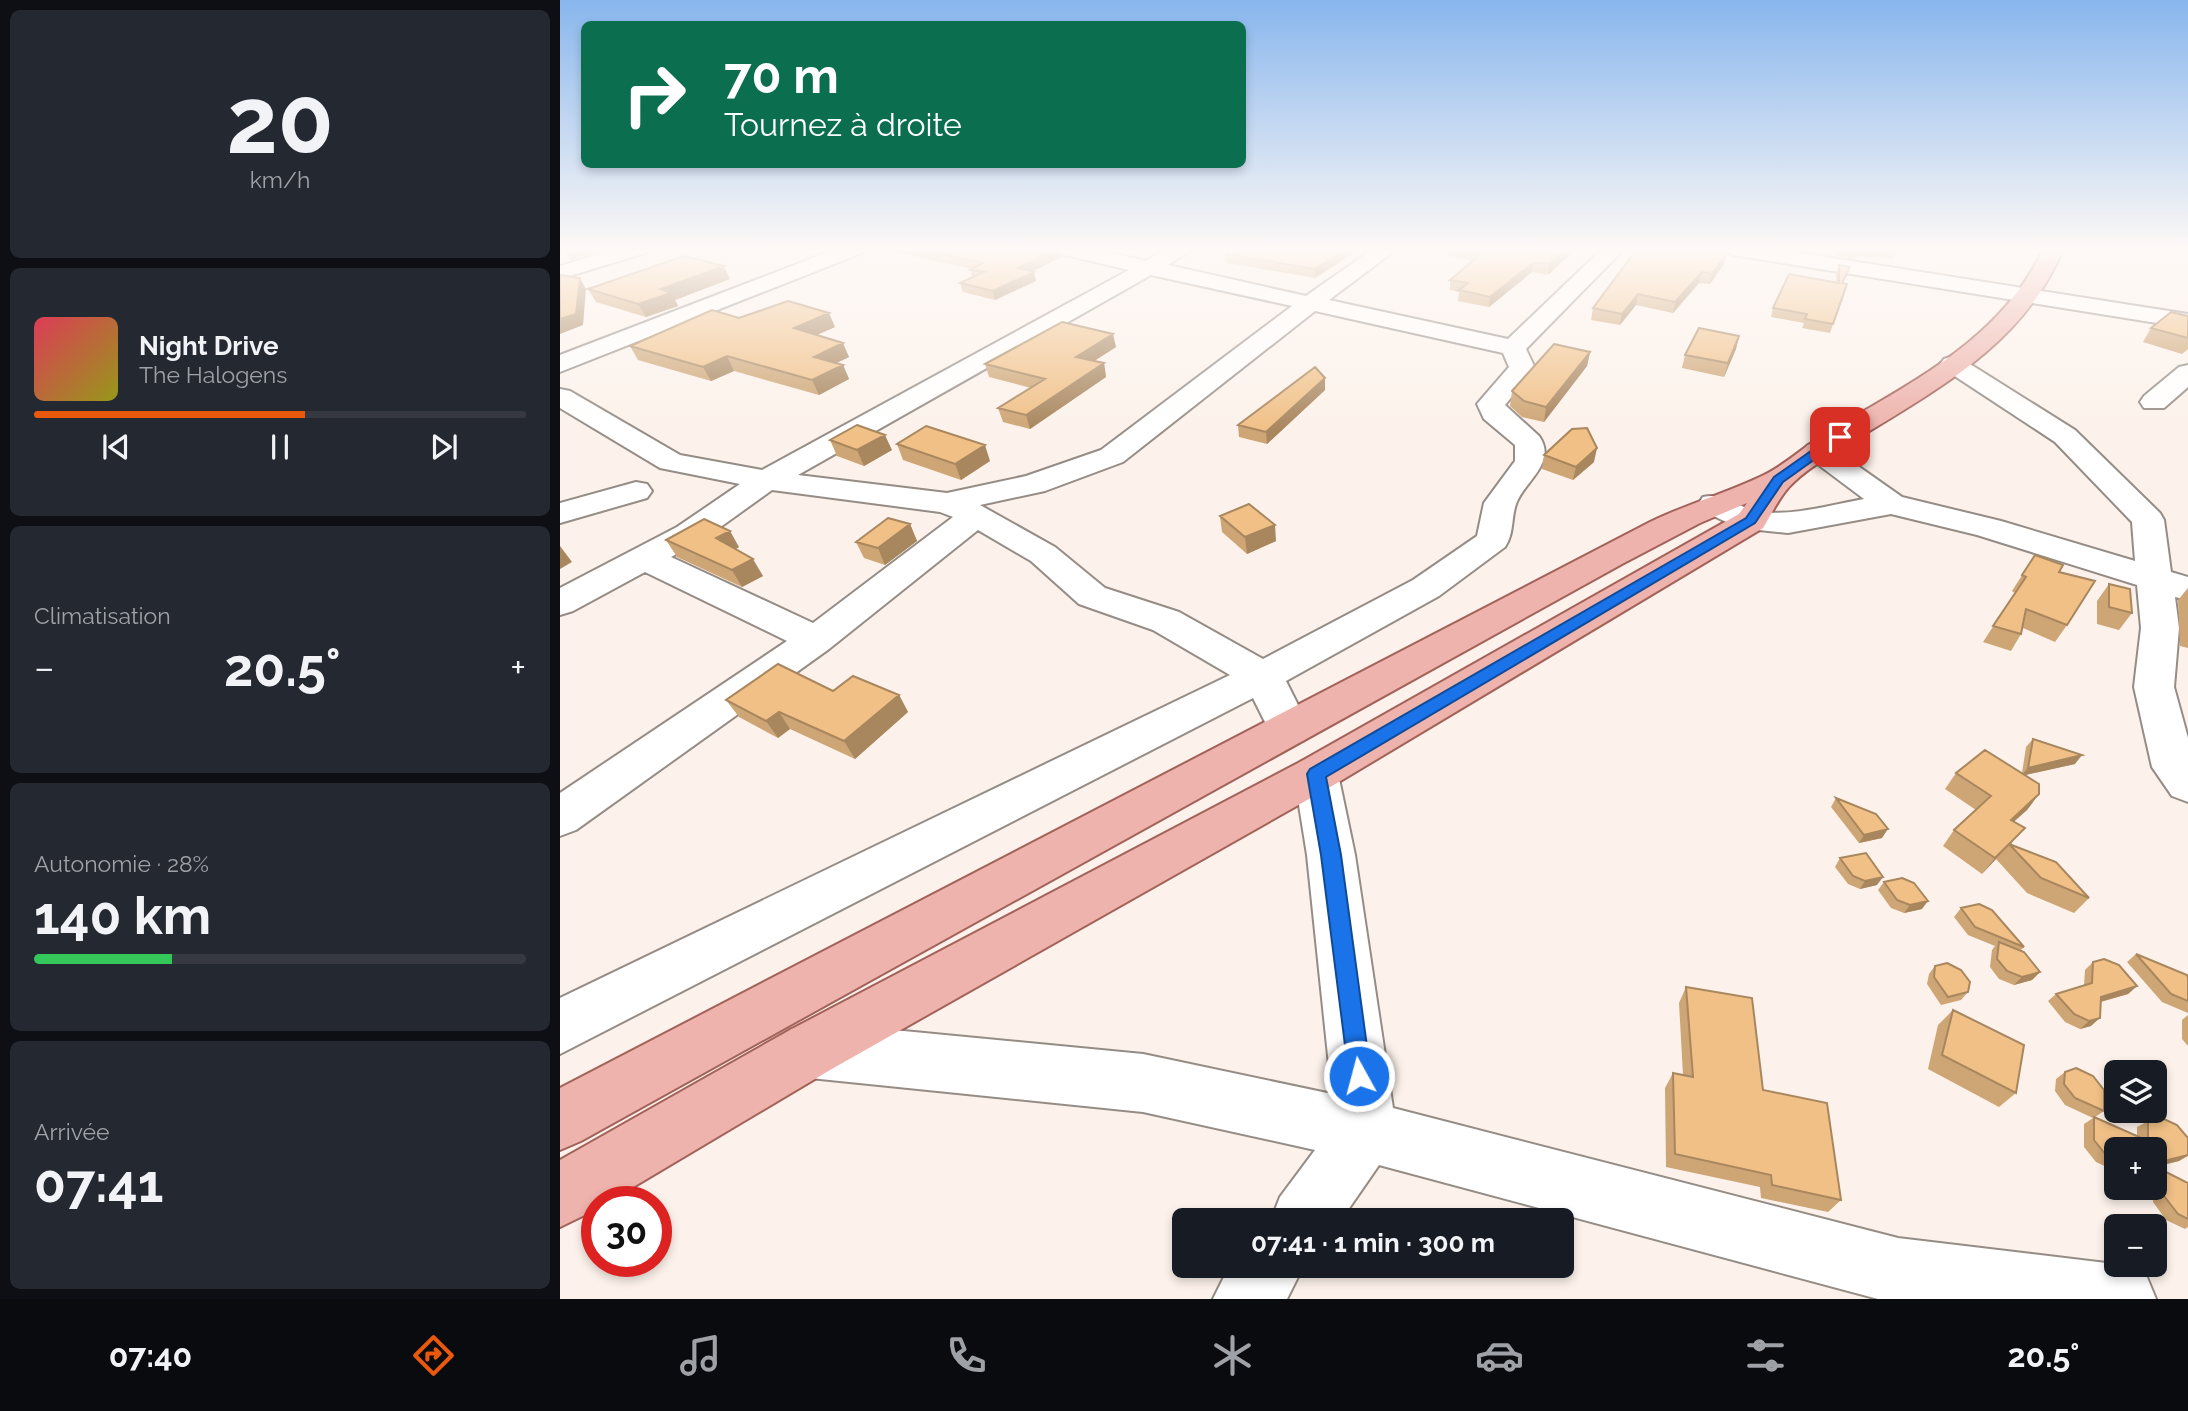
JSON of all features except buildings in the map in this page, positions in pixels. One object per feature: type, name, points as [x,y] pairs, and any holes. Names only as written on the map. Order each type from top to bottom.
[{"type":"main road","points":[[560,1195],[810,1050],[1316,774],[1732,512],[1818,451],[1953,364],[2002,327],[2018,310]]},
{"type":"main road","points":[[560,1119],[1289,729],[1732,512]]},
{"type":"street","points":[[560,364],[699,310]]},
{"type":"street","points":[[560,603],[689,534],[766,480],[1072,310]]},
{"type":"street","points":[[560,817],[816,640],[961,509],[1112,456],[1302,310]]},
{"type":"street","points":[[1345,310],[1513,348]]},
{"type":"street","points":[[1513,348],[1552,310]]},
{"type":"street","points":[[2116,310],[2188,321]]},
{"type":"street","points":[[560,1027],[1263,676],[1426,588],[1493,540],[1500,503],[1530,461],[1529,442],[1494,413],[1491,404],[1522,368],[1513,348]]},
{"type":"street","points":[[1953,364],[2065,436],[2148,520],[2160,628],[2154,687],[2174,767],[2188,784]]},
{"type":"street","points":[[2154,402],[2188,373]]},
{"type":"street","points":[[560,397],[671,462],[766,480],[961,509],[1043,554],[1092,596],[1166,621],[1263,676],[1289,729]]},
{"type":"street","points":[[1818,451],[1891,504],[1989,528],[2188,589]]},
{"type":"street","points":[[560,513],[636,491]]},
{"type":"street","points":[[1732,512],[1788,523],[1891,504]]},
{"type":"street","points":[[644,558],[816,640]]},
{"type":"street","points":[[1311,1208],[1366,1131],[1331,855],[1316,774]]},
{"type":"street","points":[[810,1050],[1143,1083],[1366,1131],[1898,1270],[2122,1299]]},
{"type":"street","points":[[1247,1299],[1262,1278]]},
{"type":"route","points":[[1359,1076],[1331,855],[1316,774],[1751,521],[1778,480],[1840,437]]}]
